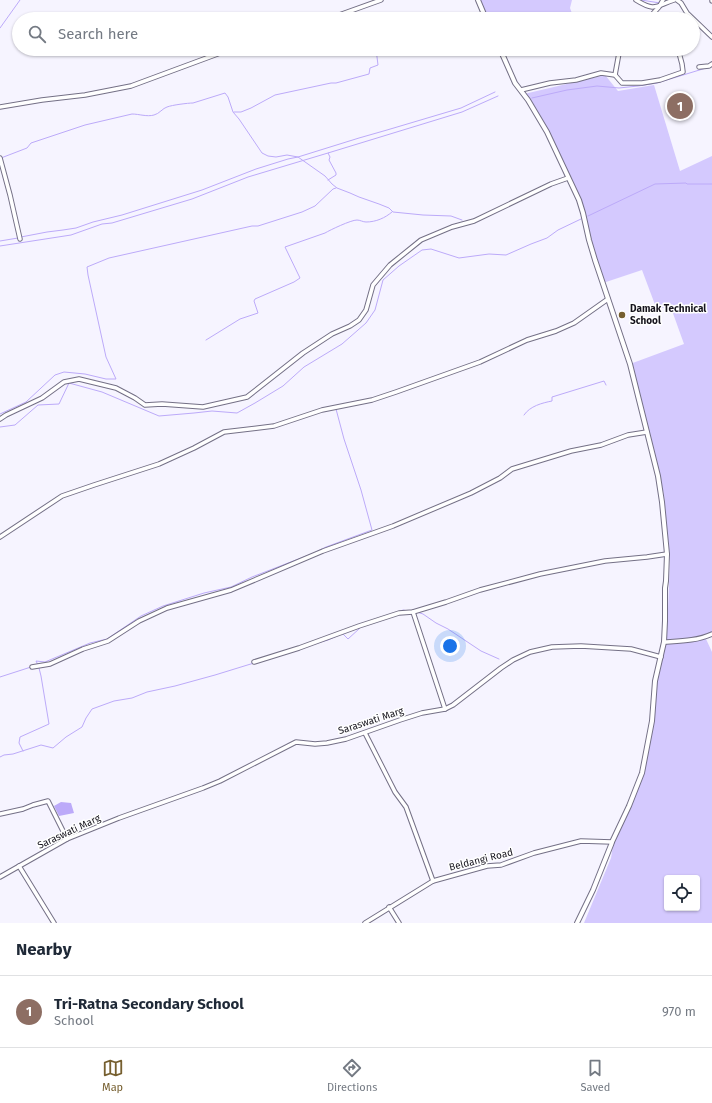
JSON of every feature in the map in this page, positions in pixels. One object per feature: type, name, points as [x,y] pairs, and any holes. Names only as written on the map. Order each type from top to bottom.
[{"type":"street","points":[[348,12],[381,0]]},
{"type":"street","points":[[478,0],[483,12]]},
{"type":"street","points":[[636,0],[646,6],[653,7],[659,7],[667,2],[676,0],[681,4],[685,12]]},
{"type":"street","points":[[654,12],[663,0]]},
{"type":"street","points":[[700,27],[712,37]]},
{"type":"street","points":[[0,107],[92,94],[131,86],[212,56]]},
{"type":"street","points":[[503,56],[515,83],[528,100],[547,132],[579,200],[589,240],[628,357],[658,476],[667,554],[664,642],[656,681],[652,721],[642,773],[593,890],[577,923]]},
{"type":"street","points":[[615,75],[618,56]]},
{"type":"street","points":[[521,90],[550,83],[576,80],[601,73],[615,75],[622,83],[642,83],[660,80],[683,72],[680,56]]},
{"type":"street","points":[[699,67],[709,66],[712,64]]},
{"type":"street","points":[[0,158],[20,239]]},
{"type":"street","points":[[0,420],[6,415],[42,398],[64,382],[79,379],[116,388],[145,405],[162,404],[203,407],[247,397],[303,353],[332,334],[359,320],[366,310],[373,285],[390,265],[421,240],[452,227],[474,221],[568,178]]},
{"type":"street","points":[[0,537],[62,496],[159,464],[224,432],[274,426],[322,410],[372,400],[396,392],[480,362],[527,340],[556,331],[574,323],[608,299]]},
{"type":"street","points":[[32,667],[50,664],[83,649],[108,641],[139,621],[167,608],[231,590],[324,551],[393,526],[471,493],[500,478],[512,469],[571,451],[601,445],[628,435],[647,432]]},
{"type":"street","points":[[254,662],[399,613],[413,612],[480,590],[540,574],[594,563],[667,554]]},
{"type":"street","points":[[413,612],[445,709]]},
{"type":"street","points":[[664,642],[687,640],[712,634]]},
{"type":"street","name":"Saraswati Marg","points":[[0,877],[67,839],[119,818],[220,781],[296,742],[315,744],[346,739],[422,713],[453,706],[501,668],[513,660],[530,652],[552,647],[582,646],[630,649],[661,657]]},
{"type":"street","points":[[365,733],[396,792],[406,807],[433,880]]},
{"type":"street","points":[[0,814],[48,801],[67,839]]},
{"type":"street","name":"Beldangi Road","points":[[365,923],[433,880],[487,866],[501,865],[534,853],[581,841],[612,842]]},
{"type":"street","points":[[19,866],[54,923]]},
{"type":"street","points":[[389,907],[399,923]]},
{"type":"shaded area","points":[[478,0],[572,0],[570,8],[571,12],[483,12]]},
{"type":"shaded area","points":[[605,75],[618,91],[654,85],[680,171],[712,156],[712,635],[706,639],[712,652],[712,923],[584,923],[611,858],[614,839],[639,783],[663,649],[668,609],[670,561],[664,495],[657,462],[630,364],[684,344],[670,305],[657,310],[642,270],[603,283],[584,212],[547,132],[524,94]]},
{"type":"shaded area","points":[[61,802],[71,803],[74,813],[59,816],[54,806]]},
{"type":"waterway","points":[[0,28],[20,0]]},
{"type":"waterway","points":[[641,0],[660,3]]},
{"type":"waterway","points":[[702,25],[712,34]]},
{"type":"waterway","points":[[234,112],[241,112],[251,108],[275,95],[336,83],[369,74],[370,68],[378,65],[377,56]]},
{"type":"waterway","points":[[532,98],[567,90],[597,86],[619,88],[657,83],[706,68]]},
{"type":"waterway","points":[[21,237],[76,228],[122,215],[202,190],[256,169],[461,108],[495,92]]},
{"type":"waterway","points":[[1,158],[27,148],[31,143],[85,125],[132,114],[151,116],[169,106],[193,103],[225,93],[228,97],[233,112],[262,153],[268,156],[276,157],[287,155],[298,157],[325,176],[337,188],[389,208],[393,212],[451,216],[462,220]]},
{"type":"waterway","points":[[328,180],[336,175],[329,160],[330,157],[328,153],[462,112],[498,96]]},
{"type":"waterway","points":[[0,246],[71,235],[102,224],[112,223],[192,199],[248,177],[328,153]]},
{"type":"waterway","points":[[588,216],[655,184],[712,184]]},
{"type":"waterway","points":[[0,414],[26,402],[55,375],[64,372],[85,374],[106,379],[116,379],[106,357],[87,267],[109,258],[252,226],[258,226],[302,212],[315,206],[336,188]]},
{"type":"waterway","points":[[206,340],[240,319],[258,313],[254,301],[255,299],[300,278],[285,247],[325,233],[350,222],[357,220],[365,222],[373,221],[383,218],[392,212]]},
{"type":"waterway","points":[[0,427],[15,425],[38,405],[59,404],[69,383],[102,392],[159,416],[212,411],[237,413],[283,386],[304,367],[342,344],[366,323],[375,310],[383,280],[399,266],[422,250],[431,249],[459,258],[489,254],[506,255],[547,238],[558,230],[581,219]]},
{"type":"waterway","points":[[0,241],[18,238]]},
{"type":"waterway","points":[[524,415],[533,407],[552,401],[552,397],[604,381],[606,385]]},
{"type":"waterway","points":[[38,665],[36,661],[45,662],[90,643],[107,639],[141,616],[163,606],[204,593],[231,587],[326,547],[372,530],[336,409]]},
{"type":"waterway","points":[[401,611],[408,611]]},
{"type":"waterway","points":[[417,612],[448,629],[481,651],[499,659]]},
{"type":"waterway","points":[[342,633],[348,639],[360,628]]},
{"type":"waterway","points":[[314,644],[337,636]]},
{"type":"waterway","points":[[0,757],[41,745],[53,748],[66,737],[82,727],[92,709],[114,701],[132,698],[147,692],[175,686],[254,663]]},
{"type":"waterway","points":[[0,677],[31,667]]},
{"type":"waterway","points":[[23,751],[19,743],[20,737],[49,724],[39,668]]},
{"type":"place","name":"Tri-Ratna Secondary School","points":[[680,106]]},
{"type":"place","name":"Damak Technical School","points":[[622,315]]}]
